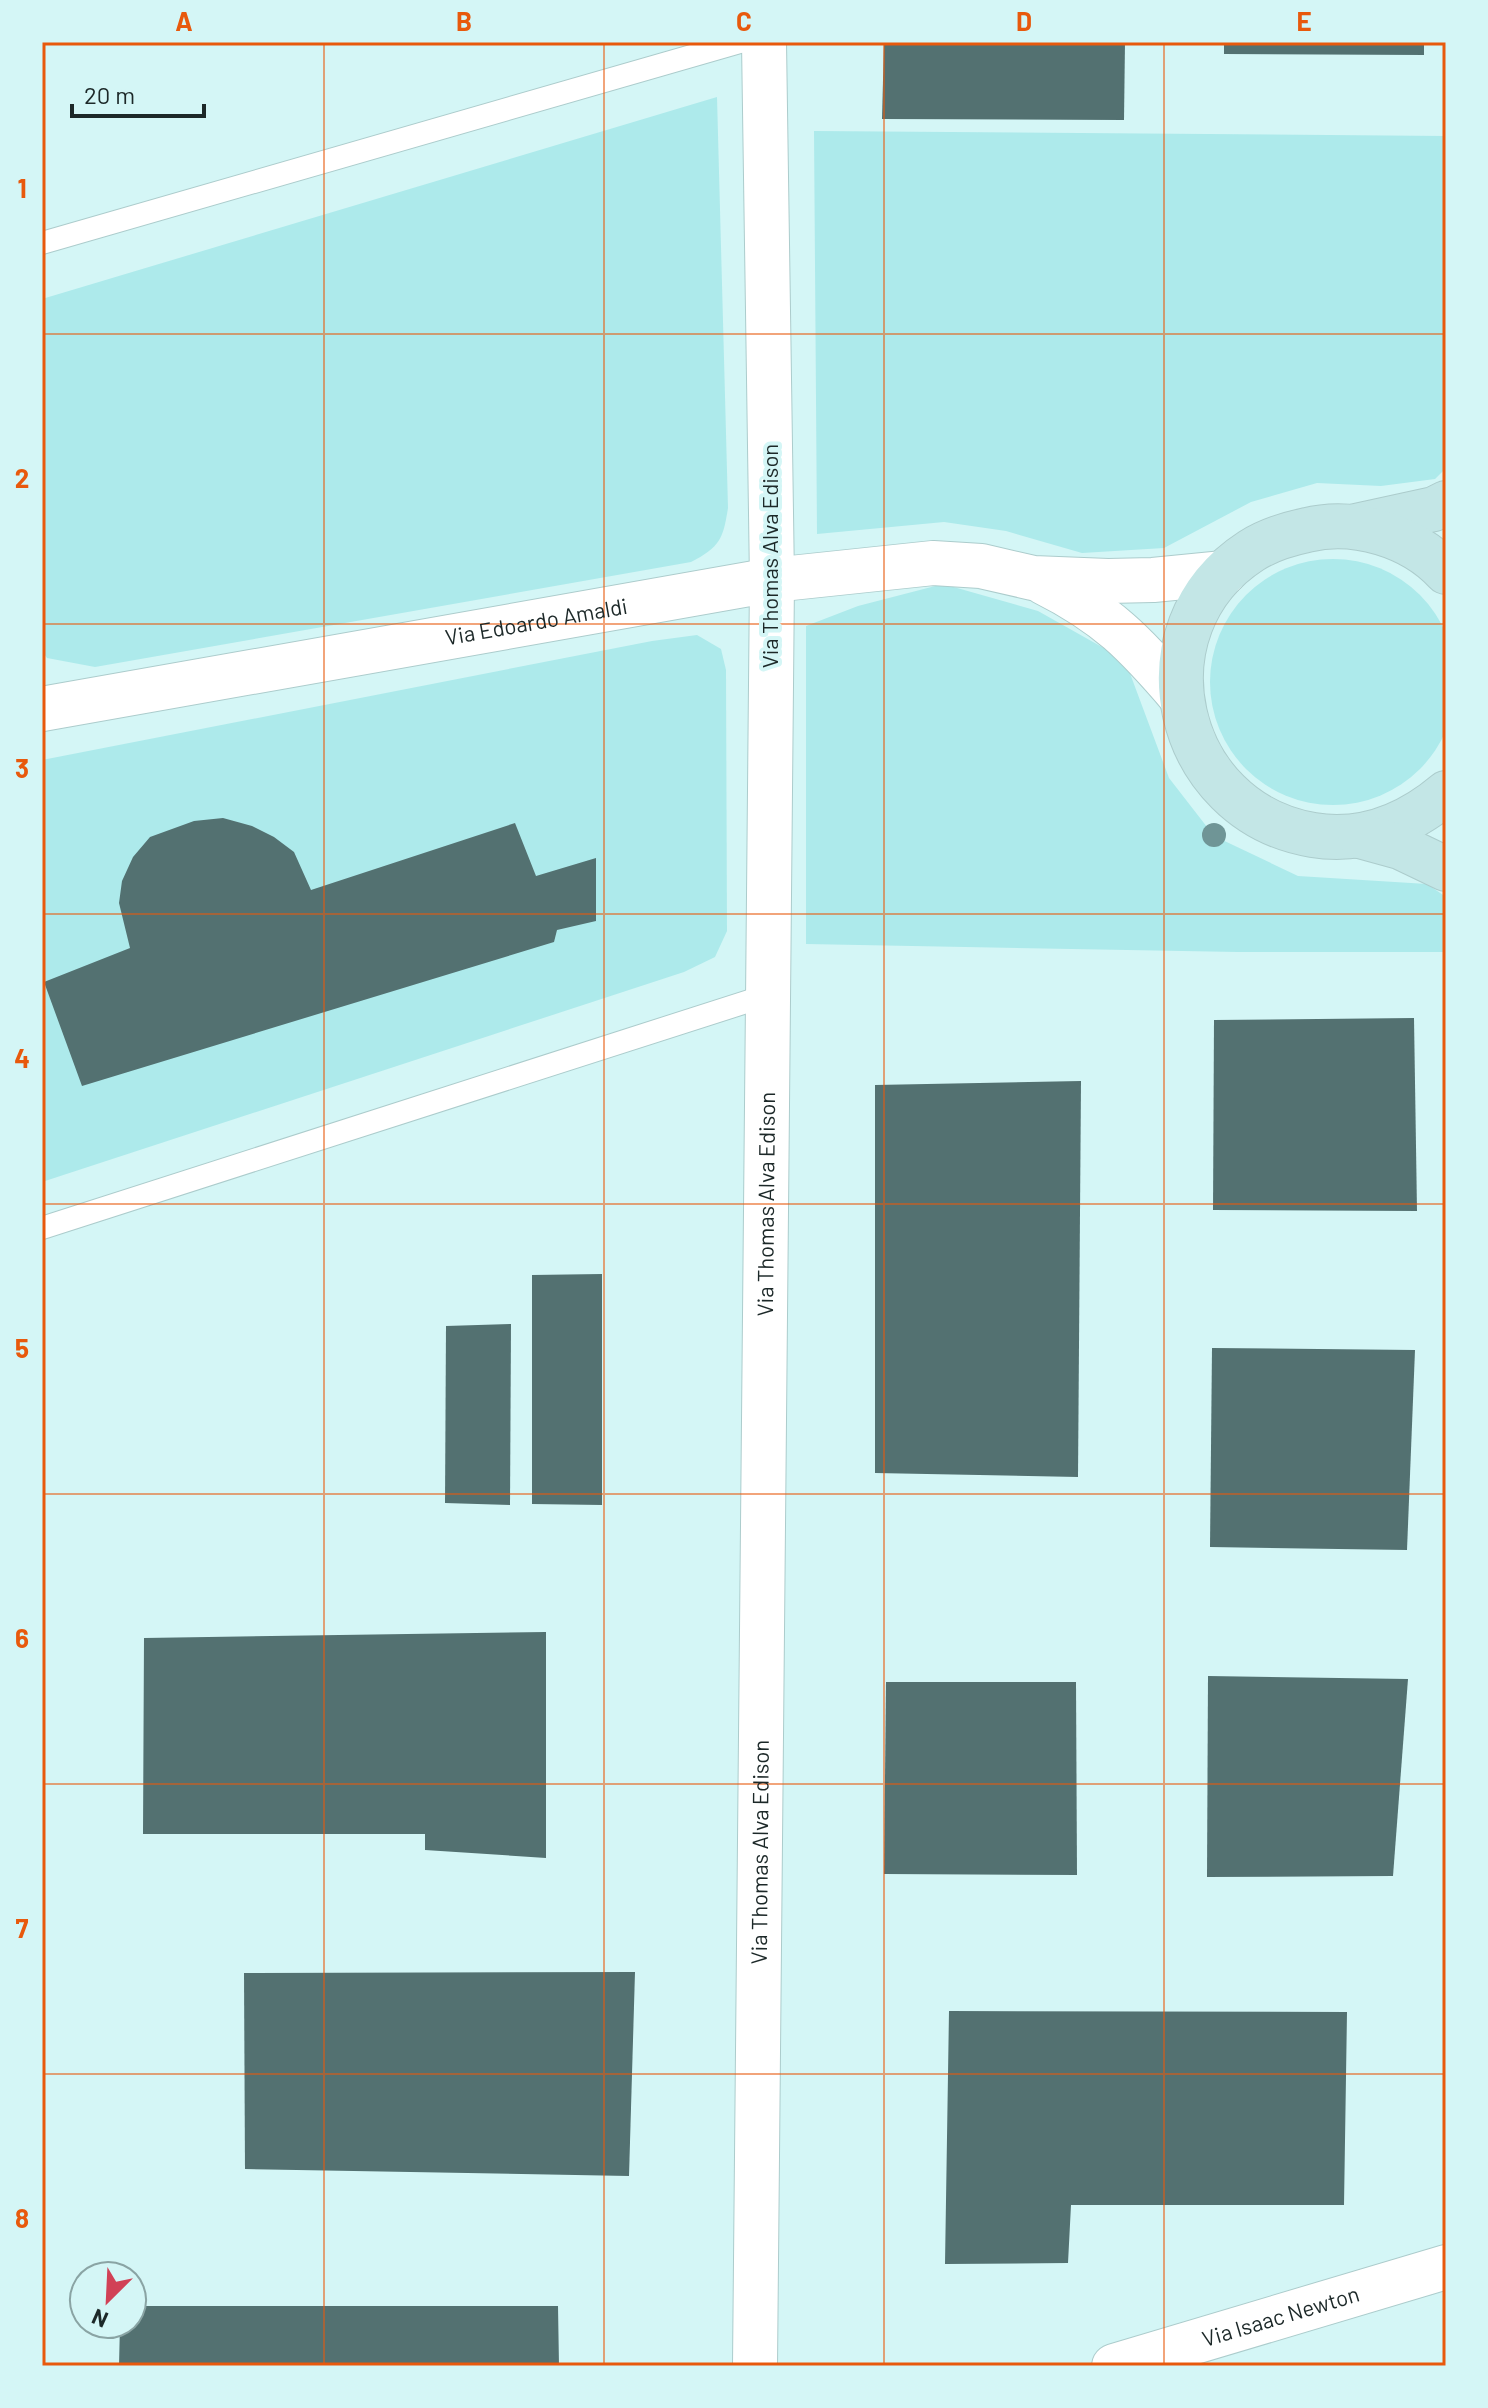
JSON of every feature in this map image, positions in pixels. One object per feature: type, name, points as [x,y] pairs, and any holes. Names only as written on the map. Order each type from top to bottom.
[{"type":"main road","points":[[1352,527],[1434,509],[1446,503]]},
{"type":"main road","points":[[1446,572],[1415,548],[1385,534],[1352,527],[1317,527],[1283,535],[1251,550],[1224,573],[1207,594],[1185,643],[1180,670],[1187,727],[1199,756],[1240,805],[1267,821],[1297,832],[1328,837],[1360,836],[1391,828],[1420,814],[1446,793]]},
{"type":"main road","points":[[1360,836],[1400,847],[1446,869]]},
{"type":"street","name":"Via Thomas Alva Edison","points":[[755,2366],[772,580],[764,42]]},
{"type":"street","name":"Via Edoardo Amaldi","points":[[42,709],[772,580],[933,563],[981,566],[1033,578]]},
{"type":"street","points":[[1033,578],[1138,580],[1224,573]]},
{"type":"street","points":[[1033,578],[1104,617],[1138,646],[1181,697]]},
{"type":"street","name":"Via Isaac Newton","points":[[1114,2366],[1446,2267]]},
{"type":"lane","points":[[42,243],[740,42]]},
{"type":"lane","points":[[42,1228],[768,995]]},
{"type":"shaded area","points":[[717,97],[728,508],[722,535],[708,552],[691,562],[95,667],[47,658],[42,651],[42,299]]},
{"type":"shaded area","points":[[814,131],[1446,136],[1446,468],[1435,479],[1381,486],[1317,483],[1251,502],[1164,548],[1082,553],[1006,531],[944,522],[817,534]]},
{"type":"shaded area","points":[[1333,559],[1357,561],[1380,568],[1420,595],[1447,635],[1454,658],[1454,706],[1447,729],[1420,769],[1380,796],[1357,803],[1333,805],[1309,803],[1286,796],[1246,769],[1219,729],[1212,706],[1210,682],[1212,658],[1219,635],[1246,595],[1286,568],[1309,561]]},
{"type":"shaded area","points":[[943,584],[1038,611],[1125,660],[1169,778],[1214,836],[1298,876],[1427,884],[1446,897],[1446,952],[1238,952],[806,944],[806,626],[858,606]]},
{"type":"shaded area","points":[[697,635],[721,649],[726,670],[727,931],[715,957],[684,972],[42,1182],[42,760],[652,641]]},
{"type":"building","points":[[884,42],[1125,42],[1124,120],[882,119]]},
{"type":"building","points":[[1224,42],[1424,42],[1424,55],[1224,54]]},
{"type":"building","points":[[223,818],[252,826],[294,852],[311,890],[515,823],[536,876],[596,858],[596,921],[557,930],[554,942],[82,1086],[44,982],[130,948],[119,903],[122,881],[133,857],[150,837],[194,821]]},
{"type":"building","points":[[1414,1018],[1417,1211],[1213,1210],[1214,1020]]},
{"type":"building","points":[[1081,1081],[1078,1477],[875,1473],[875,1085]]},
{"type":"building","points":[[602,1274],[602,1505],[532,1504],[532,1275]]},
{"type":"building","points":[[511,1324],[510,1505],[445,1503],[446,1326]]},
{"type":"building","points":[[1212,1348],[1415,1350],[1407,1550],[1210,1547]]},
{"type":"building","points":[[546,1632],[546,1858],[425,1850],[425,1834],[143,1834],[144,1638]]},
{"type":"building","points":[[1208,1676],[1408,1679],[1393,1876],[1207,1877]]},
{"type":"building","points":[[886,1682],[1076,1682],[1077,1875],[884,1874]]},
{"type":"building","points":[[635,1972],[629,2176],[245,2169],[244,1973]]},
{"type":"building","points":[[949,2011],[1347,2012],[1344,2205],[1071,2205],[1068,2263],[945,2264]]},
{"type":"building","points":[[148,2306],[558,2306],[559,2366],[119,2366],[120,2340],[148,2340]]}]
